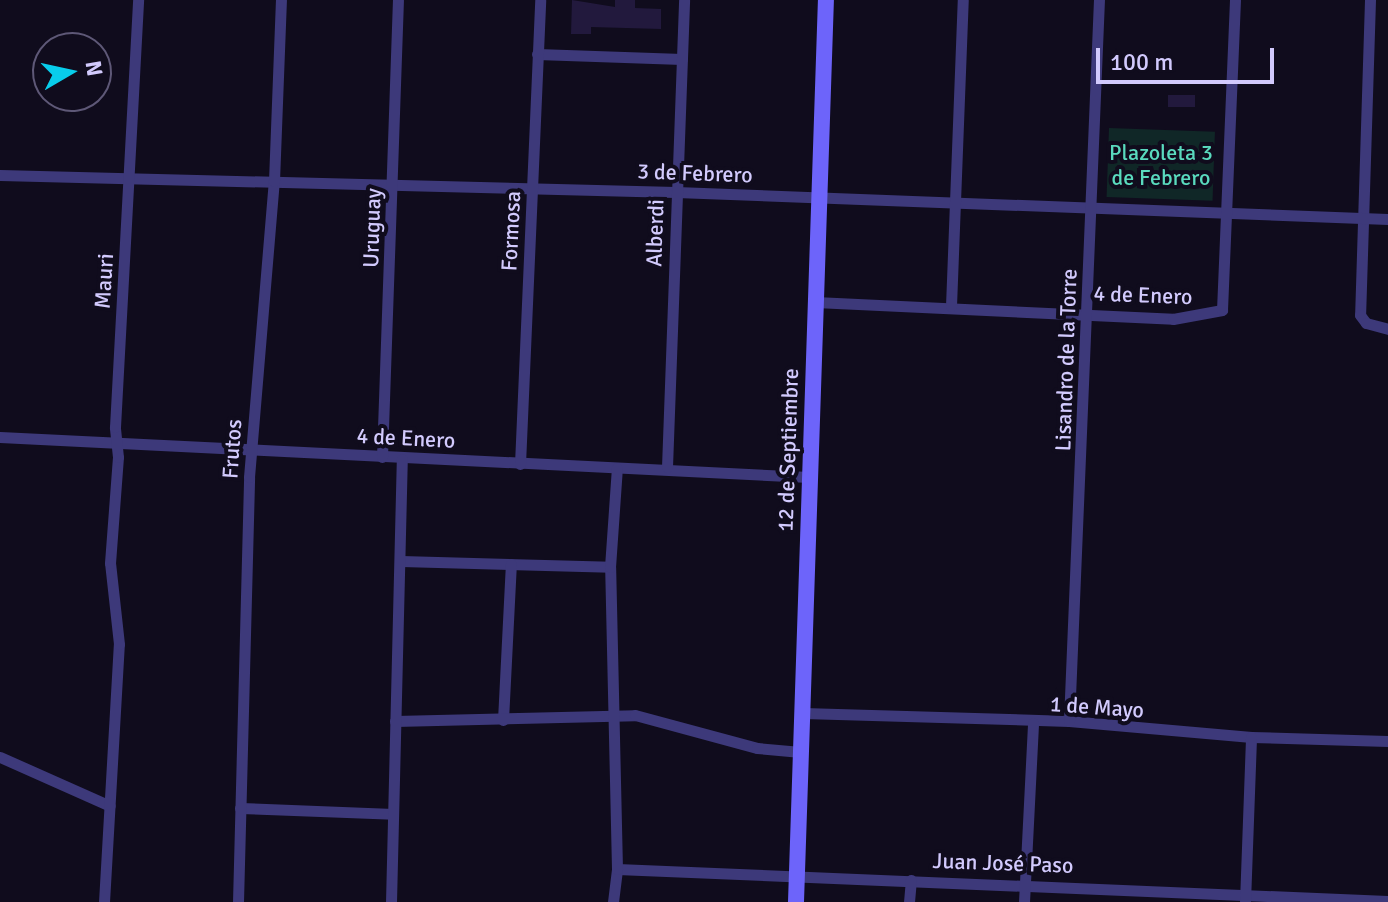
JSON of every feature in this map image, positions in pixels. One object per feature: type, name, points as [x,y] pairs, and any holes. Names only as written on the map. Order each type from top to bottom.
[{"type":"street","name":"Mauri","points":[[104,902],[119,644],[110,563],[138,0]]},
{"type":"street","name":"Frutos","points":[[238,902],[251,448],[274,181],[281,0]]},
{"type":"street","name":"Uruguay","points":[[382,457],[394,183],[398,0]]},
{"type":"street","name":"Formosa","points":[[520,464],[540,0]]},
{"type":"street","name":"Alberdi","points":[[667,467],[684,0]]},
{"type":"street","name":"12 de Septiembre","points":[[796,902],[826,0]]},
{"type":"street","points":[[951,306],[963,0]]},
{"type":"street","name":"Lisandro de la Torre","points":[[1069,721],[1099,0]]},
{"type":"street","points":[[1228,212],[1235,0]]},
{"type":"street","points":[[1370,0],[1360,315],[1366,323],[1388,329]]},
{"type":"street","points":[[537,54],[682,59]]},
{"type":"street","name":"3 de Febrero","points":[[0,175],[394,183],[1388,219]]},
{"type":"street","name":"4 de Enero","points":[[815,302],[1184,319],[1216,314],[1225,304],[1228,212]]},
{"type":"street","name":"4 de Enero","points":[[0,437],[251,448],[402,459],[617,468],[667,467],[809,477]]},
{"type":"street","points":[[391,902],[402,459]]},
{"type":"street","points":[[613,902],[617,869],[610,567],[617,468]]},
{"type":"street","points":[[401,561],[610,567]]},
{"type":"street","points":[[503,720],[511,564]]},
{"type":"street","name":"1 de Mayo","points":[[803,713],[1033,723],[1069,721],[1251,737],[1388,741]]},
{"type":"street","points":[[395,721],[613,715],[645,717],[757,748],[801,752]]},
{"type":"street","points":[[1024,902],[1033,723]]},
{"type":"street","points":[[1245,897],[1251,737]]},
{"type":"street","points":[[0,757],[110,806]]},
{"type":"street","points":[[240,808],[393,814]]},
{"type":"street","name":"Juan José Paso","points":[[617,869],[1025,883],[1245,897],[1388,901]]},
{"type":"street","points":[[909,902],[911,880]]},
{"type":"green space","name":"Plazoleta 3 de Febrero","points":[[1109,128],[1215,132],[1213,201],[1107,197]]},
{"type":"building","points":[[572,0],[615,7],[615,0],[635,0],[635,8],[661,9],[661,29],[591,27],[591,34],[571,34]]},
{"type":"building","points":[[1168,95],[1195,95],[1195,107],[1168,107]]}]
